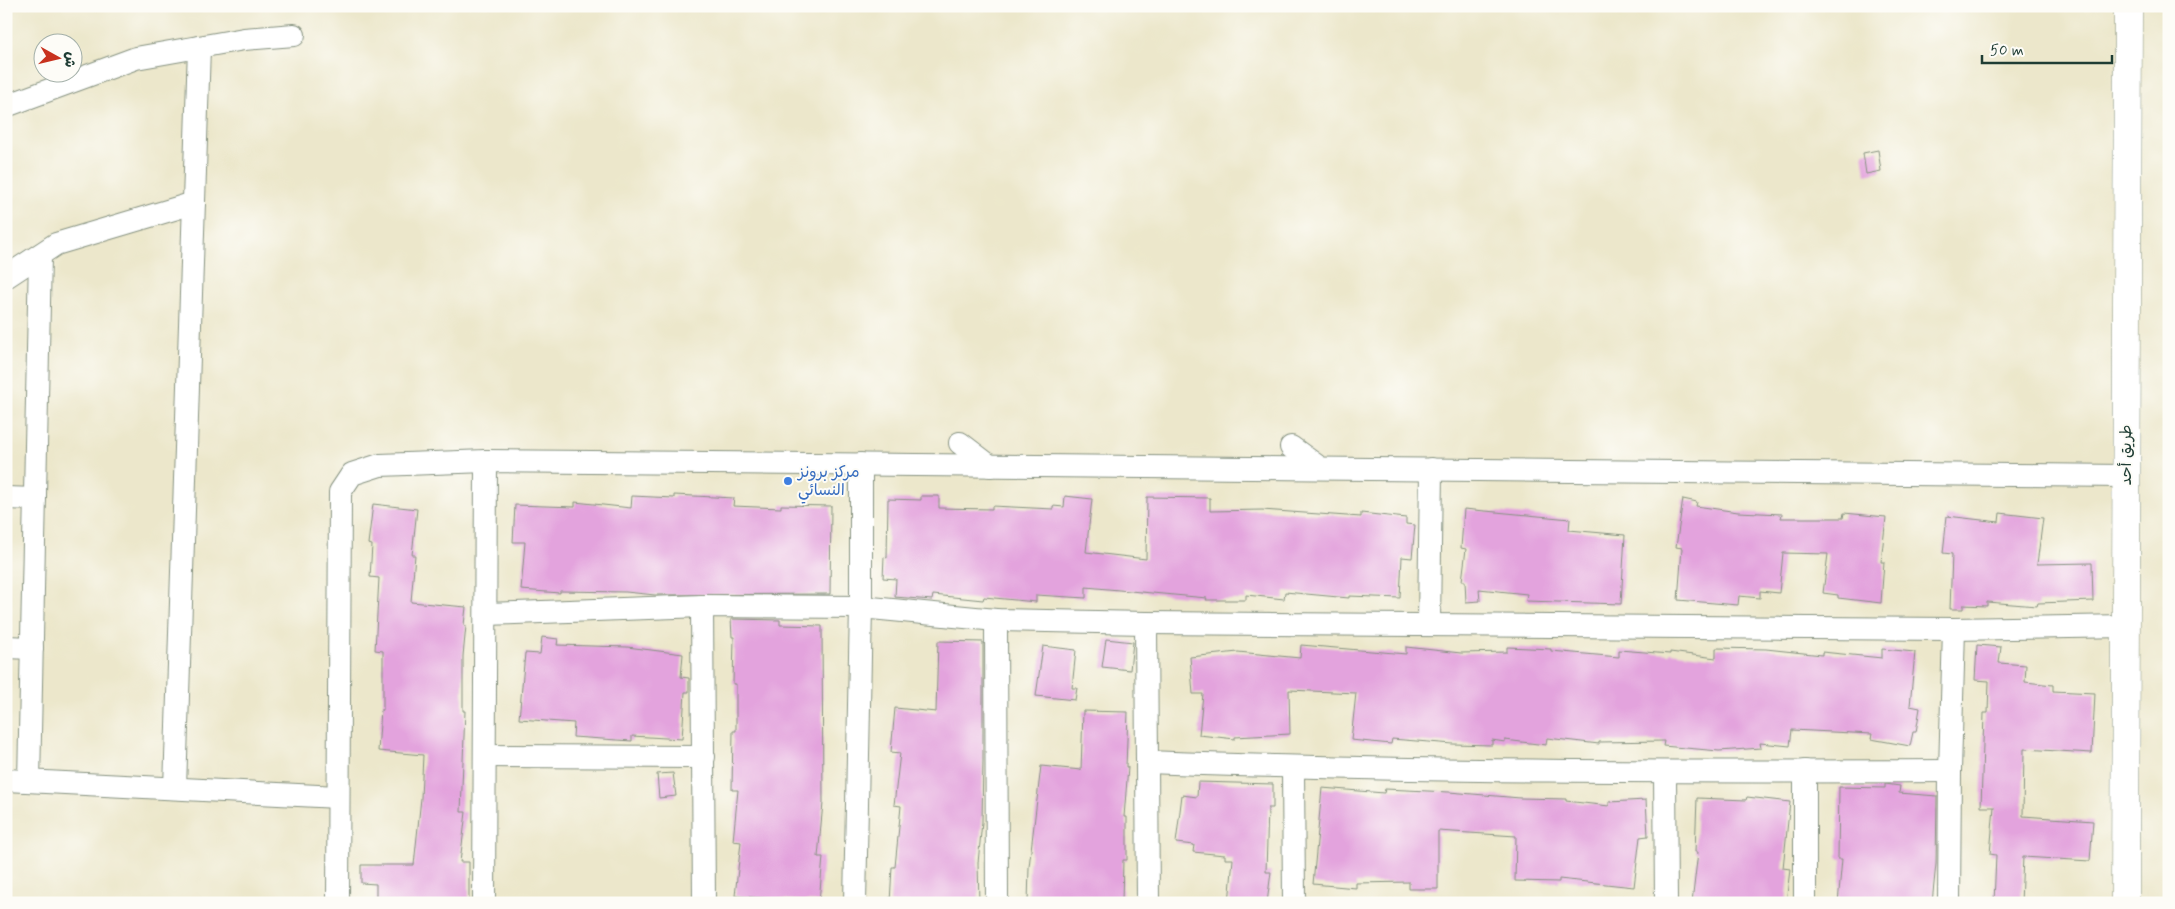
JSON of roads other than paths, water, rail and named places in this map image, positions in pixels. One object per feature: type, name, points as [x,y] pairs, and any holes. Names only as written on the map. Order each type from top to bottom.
[{"type":"main road","name":"طريق أحد","points":[[2125,903],[2128,6]]},
{"type":"street","points":[[6,106],[136,58],[244,39],[294,34]]},
{"type":"street","points":[[175,788],[199,47]]},
{"type":"street","points":[[6,277],[56,244],[194,203]]},
{"type":"street","points":[[30,781],[40,254]]},
{"type":"street","points":[[960,443],[990,466]]},
{"type":"street","points":[[1291,447],[1320,468]]},
{"type":"street","points":[[338,903],[340,492],[352,474],[380,465],[486,461],[2125,476]]},
{"type":"street","points":[[484,903],[486,461]]},
{"type":"street","points":[[855,903],[861,607],[861,464]]},
{"type":"street","points":[[1429,625],[1431,469]]},
{"type":"street","points":[[6,498],[35,499]]},
{"type":"street","points":[[486,614],[702,606],[861,607],[996,620],[1146,623],[1954,629],[2127,626]]},
{"type":"street","points":[[702,606],[704,903]]},
{"type":"street","points":[[996,620],[997,903]]},
{"type":"street","points":[[1146,623],[1148,903]]},
{"type":"street","points":[[1949,903],[1954,629]]},
{"type":"street","points":[[6,647],[32,648]]},
{"type":"street","points":[[486,756],[704,757]]},
{"type":"street","points":[[1148,762],[1293,767],[1664,772],[1950,771]]},
{"type":"street","points":[[1293,767],[1294,903]]},
{"type":"street","points":[[1664,772],[1666,903]]},
{"type":"street","points":[[1805,772],[1805,903]]},
{"type":"street","points":[[6,780],[338,797]]},
{"type":"place","name":"مركز برونز النسائي","points":[[788,481]]}]
